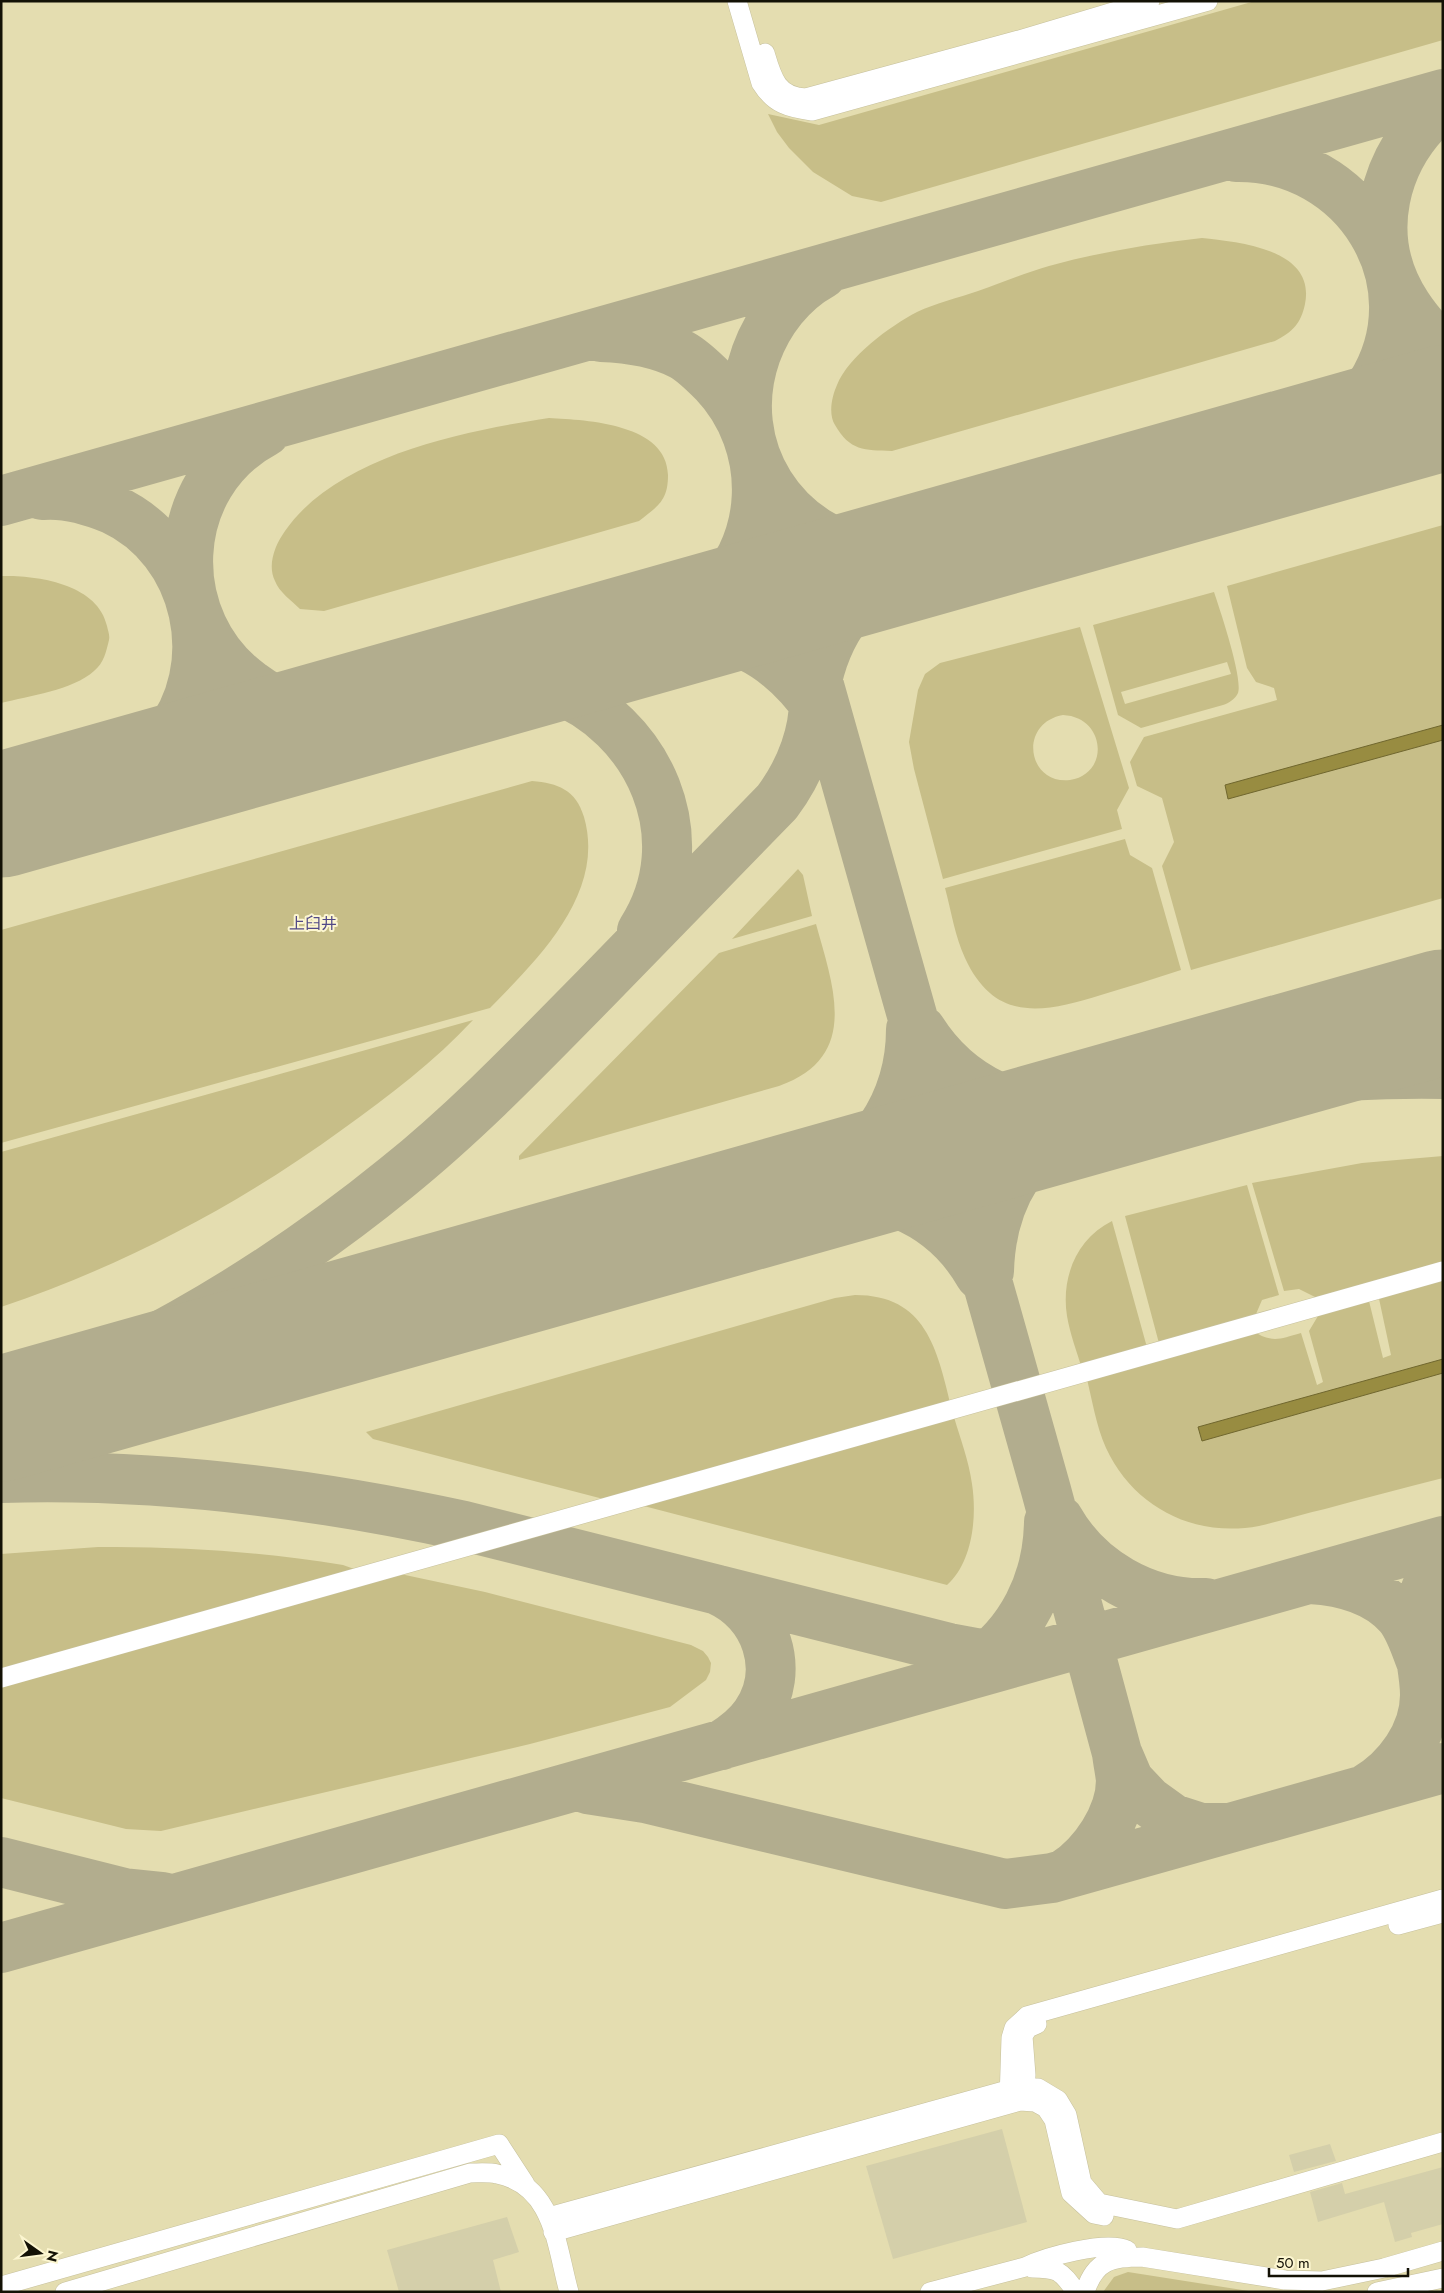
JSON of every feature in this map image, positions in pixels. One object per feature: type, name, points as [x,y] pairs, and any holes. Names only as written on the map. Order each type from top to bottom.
[{"type":"street","points":[[737,1],[761,83],[767,92],[784,106],[812,110],[1208,1]]},
{"type":"street","points":[[750,1],[771,73],[779,87],[794,97],[806,98],[1019,40],[1150,1]]},
{"type":"street","points":[[1,1678],[1443,1271]]},
{"type":"street","points":[[1017,2096],[1011,2038],[1014,2028],[1027,2016],[1443,1899]]},
{"type":"street","points":[[1017,2096],[1023,2036],[1028,2028],[1038,2023],[1443,1913]]},
{"type":"street","points":[[551,2224],[1017,2096],[1038,2088],[1058,2100],[1067,2115],[1082,2183],[1099,2203],[1177,2219],[1443,2142]]},
{"type":"street","points":[[1017,2096],[1046,2108],[1054,2120],[1071,2193],[1094,2214],[1178,2229],[1443,2154]]},
{"type":"street","points":[[1,2286],[498,2144],[523,2184]]},
{"type":"street","points":[[14,2292],[490,2160],[539,2197],[551,2224],[569,2292]]},
{"type":"street","points":[[66,2292],[470,2173],[497,2174],[523,2184]]},
{"type":"street","points":[[930,2292],[1025,2267],[1039,2260],[1098,2248],[1122,2247],[1142,2257]]},
{"type":"street","points":[[1085,2292],[1094,2272],[1109,2260],[1120,2257],[1142,2257],[1285,2280],[1322,2281],[1384,2268],[1443,2251]]},
{"type":"street","points":[[1025,2267],[1053,2268],[1068,2281],[1076,2292]]},
{"type":"street","points":[[1377,2292],[1443,2278]]},
{"type":"street","points":[[1438,2292],[1443,2291]]},
{"type":"shaded area","points":[[1,1],[1443,1],[1443,2292],[1,2292]]},
{"type":"shaded area","points":[[1255,1],[1443,1],[1443,40],[881,202],[852,196],[813,172],[789,148],[777,132],[768,114],[819,125]]},
{"type":"shaded area","points":[[1202,238],[1235,242],[1272,252],[1287,260],[1299,271],[1305,286],[1305,304],[1298,322],[1287,334],[1275,341],[892,451],[866,449],[852,444],[846,440],[835,425],[832,416],[832,400],[842,374],[871,343],[895,325],[917,312],[1068,261],[1125,249]]},
{"type":"shaded area","points":[[549,418],[604,423],[640,435],[654,445],[664,458],[668,475],[668,484],[661,502],[639,521],[324,611],[300,609],[277,585],[273,575],[272,562],[275,549],[281,537],[308,505],[336,484],[369,466],[404,451],[479,431]]},
{"type":"shaded area","points":[[1443,525],[1443,898],[1191,970],[1162,866],[1174,842],[1162,798],[1137,786],[1130,762],[1144,737],[1277,700],[1274,688],[1256,682],[1247,668],[1227,586]]},
{"type":"shaded area","points":[[1,576],[31,577],[48,580],[79,591],[92,600],[101,612],[109,636],[104,657],[97,668],[85,678],[63,688],[1,703]]},
{"type":"shaded area","points":[[1214,592],[1234,659],[1239,685],[1238,693],[1232,700],[1223,705],[1141,728],[1118,715],[1093,625]],"holes":[[[1227,662],[1231,674],[1125,704],[1121,692]]]},
{"type":"shaded area","points":[[1080,627],[1129,788],[1117,810],[1122,829],[943,879],[914,769],[909,742],[918,690],[925,674],[940,663]],"holes":[[[1063,715],[1077,718],[1088,725],[1095,735],[1098,746],[1097,757],[1092,768],[1083,776],[1070,780],[1056,779],[1044,773],[1037,764],[1034,740],[1039,729],[1049,720]]]},
{"type":"shaded area","points":[[1443,725],[1443,740],[1228,799],[1225,785]]},
{"type":"shaded area","points":[[532,781],[558,786],[571,794],[581,808],[588,845],[585,872],[577,898],[547,946],[490,1008],[1,1143],[1,930]]},
{"type":"shaded area","points":[[1125,839],[1130,855],[1152,868],[1181,970],[1060,1006],[1022,1008],[1006,1003],[991,994],[977,979],[965,958],[956,932],[945,888]]},
{"type":"shaded area","points":[[798,869],[803,875],[812,916],[732,939]]},
{"type":"shaded area","points":[[816,924],[829,971],[835,1017],[831,1038],[822,1057],[805,1073],[779,1086],[519,1160],[519,1156],[719,953]]},
{"type":"shaded area","points":[[473,1020],[443,1050],[394,1091],[303,1157],[221,1208],[136,1253],[1,1307],[1,1152]]},
{"type":"shaded area","points":[[1443,1156],[1443,1266],[1321,1300],[1299,1289],[1284,1291],[1252,1183],[1362,1163]]},
{"type":"shaded area","points":[[1247,1185],[1279,1295],[1262,1300],[1253,1321],[1160,1347],[1125,1216]]},
{"type":"shaded area","points":[[1112,1221],[1148,1351],[1082,1369],[1067,1316],[1066,1288],[1069,1274],[1080,1249],[1099,1229]]},
{"type":"shaded area","points":[[1443,1275],[1443,1478],[1259,1526],[1235,1529],[1212,1527],[1190,1522],[1169,1514],[1150,1502],[1133,1487],[1118,1469],[1106,1448],[1097,1422],[1086,1375],[1249,1329],[1263,1337],[1275,1339],[1301,1333],[1317,1385],[1323,1382],[1309,1331],[1321,1311],[1368,1297],[1383,1358],[1391,1355],[1378,1294]]},
{"type":"shaded area","points":[[855,1295],[879,1297],[898,1304],[913,1315],[924,1329],[933,1346],[951,1406],[611,1501],[373,1439],[366,1432],[835,1298]]},
{"type":"shaded area","points":[[1443,1359],[1443,1373],[1202,1441],[1198,1427]]},
{"type":"shaded area","points":[[954,1417],[971,1475],[974,1510],[968,1551],[963,1564],[947,1585],[640,1505]]},
{"type":"shaded area","points":[[98,1547],[191,1549],[252,1553],[343,1565],[357,1570],[1,1674],[1,1554]]},
{"type":"shaded area","points":[[391,1572],[485,1592],[691,1645],[703,1651],[708,1657],[711,1663],[710,1672],[706,1680],[670,1707],[530,1744],[161,1831],[126,1829],[1,1798],[1,1683]]},
{"type":"shaded area","points":[[1128,2272],[1255,2292],[1103,2292],[1114,2277]]},
{"type":"building","points":[[1002,2129],[1027,2222],[893,2259],[866,2166]]},
{"type":"building","points":[[1330,2144],[1336,2161],[1294,2172],[1289,2155]]},
{"type":"building","points":[[1443,2167],[1443,2224],[1411,2233],[1412,2237],[1395,2242],[1384,2202],[1318,2222],[1310,2192],[1342,2183],[1345,2194]]},
{"type":"building","points":[[507,2217],[519,2252],[493,2260],[501,2292],[399,2292],[387,2250]]},
{"type":"taxiway","points":[[1,501],[1443,94]]},
{"type":"taxiway","points":[[1443,105],[1422,125],[1405,148],[1393,173],[1385,199],[1383,226],[1385,253],[1393,280],[1415,317],[1443,345]]},
{"type":"taxiway","points":[[1236,157],[1279,162],[1316,177],[1348,201],[1372,232],[1388,267],[1394,306],[1389,346],[1371,386],[1356,408],[1337,427],[1322,438],[1297,448]]},
{"type":"taxiway","points":[[822,274],[800,289],[782,308],[767,330],[756,354],[748,389],[748,423],[755,455],[769,484],[790,510],[815,531],[846,546],[881,555],[902,556],[937,550]]},
{"type":"taxiway","points":[[601,337],[622,338],[653,344],[682,355],[695,364],[714,382],[734,407],[747,436],[755,465],[757,496],[752,526],[742,555],[725,582],[702,605],[684,616],[651,631]]},
{"type":"taxiway","points":[[265,432],[233,455],[209,485],[194,518],[188,554],[191,591],[202,626],[222,658],[251,685],[281,703],[301,710],[322,712],[343,713],[374,709]]},
{"type":"taxiway","points":[[752,448],[1046,1490],[1117,1753],[1121,1780],[1120,1794],[1111,1821],[1086,1856],[1065,1874]]},
{"type":"taxiway","points":[[42,495],[68,496],[95,503],[112,509],[142,527],[165,552],[183,580],[193,612],[197,646],[194,679],[183,711],[164,741],[150,756],[125,774],[96,788]]},
{"type":"taxiway","points":[[815,691],[820,668],[828,647],[837,629],[849,612],[862,596],[878,582],[916,556]]},
{"type":"taxiway","points":[[651,631],[704,633],[727,638],[748,646],[768,658],[787,673],[821,713]]},
{"type":"taxiway","points":[[469,683],[531,682],[551,687],[586,704],[615,727],[639,756],[656,788],[665,823],[667,859],[659,896],[642,931]]},
{"type":"taxiway","points":[[1,1411],[106,1364],[208,1309],[304,1247],[351,1213],[423,1156],[547,1038],[777,802],[786,790],[805,750],[810,735],[814,691]]},
{"type":"taxiway","points":[[801,1192],[825,1181],[847,1166],[866,1148],[882,1128],[894,1106],[903,1082],[909,1056],[911,1029]]},
{"type":"taxiway","points":[[921,1030],[936,1051],[954,1069],[973,1084],[995,1096],[1017,1104],[1041,1109],[1066,1111],[1092,1110]]},
{"type":"taxiway","points":[[1114,1104],[1278,1081],[1360,1075],[1443,1074]]},
{"type":"taxiway","points":[[989,1271],[991,1244],[997,1219],[1005,1196],[1016,1175],[1048,1139],[1092,1110]]},
{"type":"taxiway","points":[[799,1193],[826,1191],[853,1193],[878,1197],[903,1206],[925,1217],[946,1233],[964,1252],[980,1275]]},
{"type":"taxiway","points":[[1,1478],[60,1477],[176,1482],[292,1495],[350,1504],[464,1526],[949,1648],[976,1653],[1009,1654]]},
{"type":"taxiway","points":[[1059,1520],[1086,1555],[1102,1569],[1121,1581],[1141,1591],[1162,1598],[1206,1603]]},
{"type":"taxiway","points":[[972,1668],[990,1655],[1005,1640],[1029,1605],[1044,1565],[1049,1522]]},
{"type":"taxiway","points":[[1,1948],[1443,1541]]},
{"type":"taxiway","points":[[1366,1789],[1389,1772],[1399,1761],[1408,1750],[1420,1723],[1425,1695],[1419,1641],[1419,1614],[1426,1590],[1433,1574],[1443,1559]]},
{"type":"taxiway","points":[[1310,1579],[1335,1582],[1359,1588],[1390,1606],[1403,1620],[1421,1661]]},
{"type":"taxiway","points":[[718,1590],[735,1600],[749,1612],[767,1644],[770,1661],[770,1679],[765,1698],[756,1715],[741,1732],[722,1745]]},
{"type":"taxiway","points":[[1117,1753],[1129,1781],[1148,1801],[1173,1819],[1201,1828],[1226,1828]]},
{"type":"taxiway","points":[[587,1789],[645,1798],[1005,1884],[1052,1878],[1443,1768]]},
{"type":"taxiway","points":[[1,1862],[124,1893],[163,1897]]},
{"type":"runway","points":[[1,815],[1443,408]]},
{"type":"runway","points":[[1,1419],[1443,1012]]},
{"type":"district","name":"上臼井","points":[[313,923]]}]
